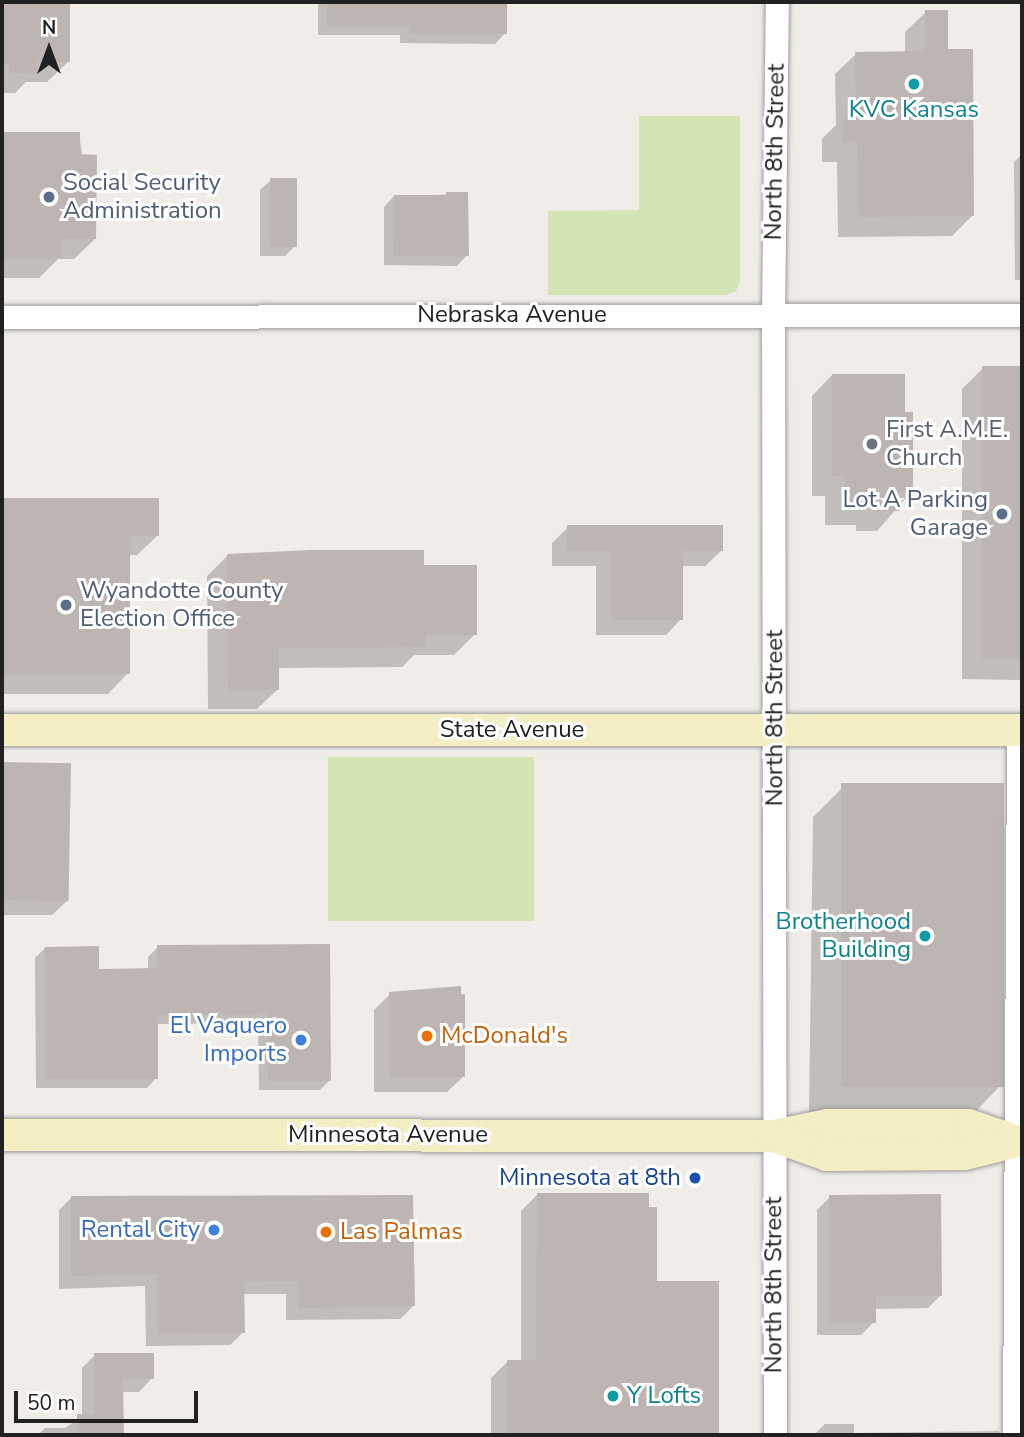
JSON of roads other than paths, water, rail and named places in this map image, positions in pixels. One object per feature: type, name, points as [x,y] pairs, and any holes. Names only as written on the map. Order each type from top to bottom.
[{"type":"main road","name":"State Avenue","points":[[2,730],[1020,730]]},
{"type":"main road","name":"Minnesota Avenue","points":[[2,1135],[774,1136],[827,1125],[968,1125],[1019,1141]]},
{"type":"street","name":"North 8th Street","points":[[775,1435],[776,730],[773,317],[777,2]]},
{"type":"street","name":"Nebraska Avenue","points":[[2,317],[1022,315]]},
{"type":"street","points":[[1014,1435],[1019,1141],[1020,730]]},
{"type":"place","name":"KVC Kansas","points":[[914,84]]},
{"type":"place","name":"Social Security Administration","points":[[49,197]]},
{"type":"place","name":"First A.M.E. Church","points":[[872,444]]},
{"type":"place","name":"Lot A Parking Garage","points":[[1002,514]]},
{"type":"place","name":"Wyandotte County Election Office","points":[[66,605]]},
{"type":"place","name":"Brotherhood Building","points":[[925,936]]},
{"type":"place","name":"McDonald's","points":[[427,1036]]},
{"type":"place","name":"El Vaquero Imports","points":[[301,1040]]},
{"type":"place","name":"Minnesota at 8th","points":[[695,1178]]},
{"type":"place","name":"Rental City","points":[[214,1230]]},
{"type":"place","name":"Las Palmas","points":[[326,1232]]},
{"type":"place","name":"Y Lofts","points":[[613,1396]]}]
